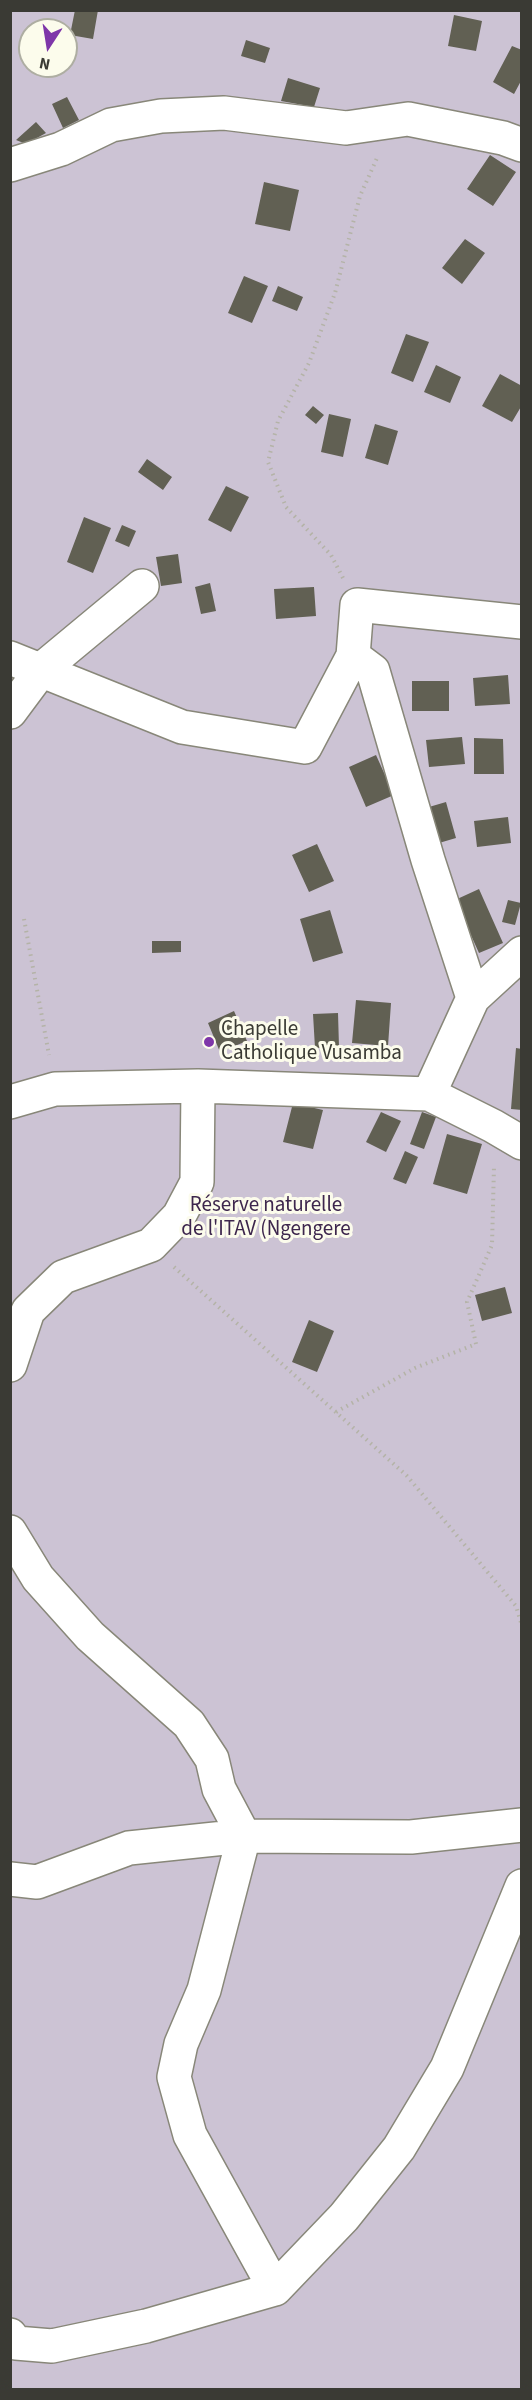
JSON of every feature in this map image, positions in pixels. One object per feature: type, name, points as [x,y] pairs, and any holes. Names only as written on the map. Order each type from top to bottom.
[{"type":"street","points":[[10,165],[61,149],[111,125],[161,116],[224,113],[346,128],[408,119],[503,138],[522,145]]},
{"type":"street","points":[[10,712],[42,669],[142,586]]},
{"type":"street","points":[[10,658],[182,727],[305,747],[353,656],[357,605],[522,622]]},
{"type":"street","points":[[353,656],[372,671],[428,860],[473,998]]},
{"type":"street","points":[[429,1094],[473,998],[522,954]]},
{"type":"street","points":[[10,1365],[28,1311],[63,1277],[150,1245],[179,1216],[197,1182],[198,1086]]},
{"type":"street","points":[[10,1102],[55,1089],[198,1086],[429,1094],[522,1143]]},
{"type":"street","points":[[10,1532],[38,1578],[90,1636],[189,1724],[212,1759],[219,1789],[244,1836],[204,1990],[181,2044],[174,2077],[190,2135],[275,2289]]},
{"type":"street","points":[[10,1879],[38,1882],[129,1848],[244,1836],[411,1837],[522,1825]]},
{"type":"street","points":[[10,2335],[16,2343],[52,2346],[146,2326],[275,2289],[344,2217],[405,2138],[447,2068],[522,1886]]},
{"type":"path","points":[[357,605],[331,555],[286,507],[268,462],[278,421],[309,363],[335,293],[360,196],[383,142],[408,119]]},
{"type":"path","points":[[24,919],[55,1089]]},
{"type":"path","points":[[336,1413],[415,1368],[476,1344],[467,1302],[492,1245],[493,1126]]},
{"type":"path","points":[[150,1245],[407,1476],[516,1606],[522,1626]]},
{"type":"green space","name":"Réserve naturelle de l'ITAV (Ngengere","points":[[11,11],[521,11],[521,2389],[11,2390]]},
{"type":"building","points":[[75,10],[98,10],[93,39],[78,36],[78,18],[73,18]]},
{"type":"building","points":[[454,15],[482,21],[476,51],[448,46]]},
{"type":"building","points":[[246,40],[270,48],[265,63],[241,56]]},
{"type":"building","points":[[512,46],[522,50],[522,79],[514,94],[493,82]]},
{"type":"building","points":[[288,78],[320,88],[314,107],[281,101]]},
{"type":"building","points":[[67,97],[79,120],[63,128],[52,104]]},
{"type":"building","points":[[36,122],[46,133],[26,144],[16,140]]},
{"type":"building","points":[[490,155],[516,172],[493,206],[467,189]]},
{"type":"building","points":[[264,182],[299,190],[290,231],[255,224]]},
{"type":"building","points":[[465,239],[485,253],[462,284],[442,268]]},
{"type":"building","points":[[244,276],[268,286],[252,323],[228,313]]},
{"type":"building","points":[[278,286],[303,297],[297,311],[272,301]]},
{"type":"building","points":[[406,334],[429,342],[413,382],[391,373]]},
{"type":"building","points":[[436,365],[461,377],[450,403],[424,392]]},
{"type":"building","points":[[500,374],[522,386],[522,405],[512,422],[482,406]]},
{"type":"building","points":[[313,406],[324,415],[316,424],[305,415]]},
{"type":"building","points":[[329,414],[351,419],[343,457],[321,452]]},
{"type":"building","points":[[375,424],[398,431],[388,465],[365,458]]},
{"type":"building","points":[[147,459],[172,477],[163,490],[138,472]]},
{"type":"building","points":[[226,486],[249,497],[231,532],[208,520]]},
{"type":"building","points":[[84,517],[111,528],[93,573],[67,562]]},
{"type":"building","points":[[122,525],[136,531],[129,547],[115,541]]},
{"type":"building","points":[[178,554],[182,583],[161,586],[156,557]]},
{"type":"building","points":[[210,583],[216,611],[201,614],[195,587]]},
{"type":"building","points":[[314,587],[316,616],[276,619],[274,589]]},
{"type":"building","points":[[508,675],[510,704],[475,706],[473,678]]},
{"type":"building","points":[[412,681],[449,681],[449,711],[412,711]]},
{"type":"building","points":[[462,737],[465,764],[429,767],[426,740]]},
{"type":"building","points":[[474,738],[503,739],[504,774],[474,774]]},
{"type":"building","points":[[376,755],[394,795],[366,807],[349,767]]},
{"type":"building","points":[[446,802],[456,838],[439,843],[429,807]]},
{"type":"building","points":[[508,817],[511,843],[477,847],[474,821]]},
{"type":"building","points":[[317,844],[334,881],[309,892],[292,855]]},
{"type":"building","points":[[479,889],[503,943],[479,953],[455,900]]},
{"type":"building","points":[[508,900],[521,903],[515,925],[502,922]]},
{"type":"building","points":[[330,910],[343,953],[313,962],[300,919]]},
{"type":"building","points":[[152,941],[181,941],[181,952],[152,953]]},
{"type":"building","points":[[356,1000],[391,1003],[388,1046],[352,1043]]},
{"type":"building","points":[[234,1011],[247,1041],[220,1052],[208,1023]]},
{"type":"building","points":[[338,1013],[339,1047],[315,1048],[313,1014]]},
{"type":"building","points":[[516,1048],[522,1049],[522,1110],[511,1109]]},
{"type":"building","points":[[293,1103],[323,1110],[313,1149],[283,1142]]},
{"type":"building","points":[[381,1112],[401,1121],[386,1152],[366,1142]]},
{"type":"building","points":[[422,1112],[436,1117],[424,1149],[410,1144]]},
{"type":"building","points":[[447,1134],[482,1144],[467,1194],[433,1184]]},
{"type":"building","points":[[405,1151],[418,1157],[406,1184],[393,1179]]},
{"type":"building","points":[[505,1287],[512,1313],[482,1321],[475,1295]]},
{"type":"building","points":[[309,1320],[334,1331],[317,1372],[292,1362]]},
{"type":"place","name":"Chapelle Catholique Vusamba","points":[[209,1042]]}]
